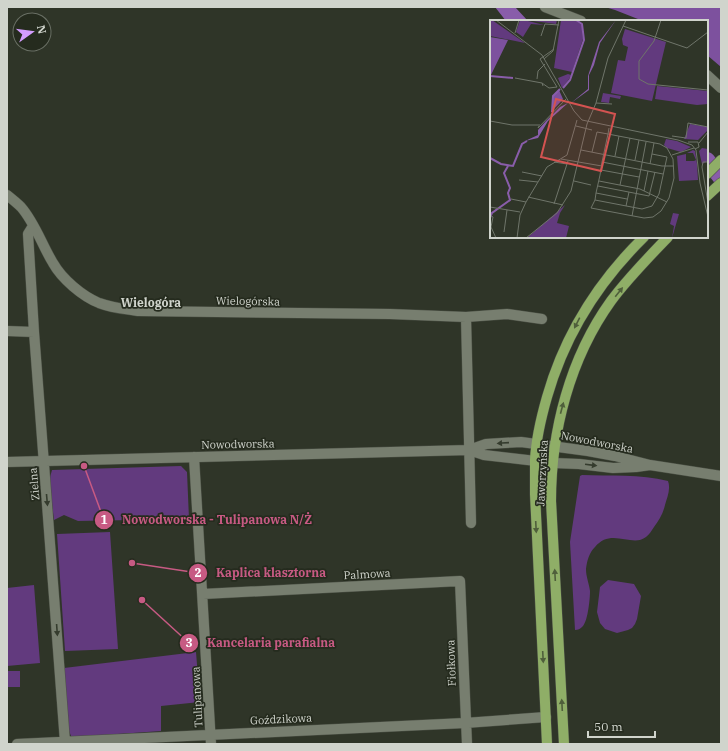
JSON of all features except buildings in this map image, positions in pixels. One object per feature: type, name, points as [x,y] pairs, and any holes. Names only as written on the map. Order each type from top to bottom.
[{"type":"main road","points":[[708,173],[721,160]]},
{"type":"main road","points":[[708,195],[721,182]]},
{"type":"main road","name":"Jaworzyńska","points":[[547,744],[536,516],[535,460],[537,443],[543,412],[552,380],[564,349],[580,316],[618,264],[643,238]]},
{"type":"main road","name":"Jaworzyńska","points":[[564,744],[551,501],[552,463],[559,421],[578,361],[592,330],[611,301],[633,274],[667,238]]},
{"type":"street","points":[[545,7],[578,20]]},
{"type":"street","points":[[708,76],[721,88]]},
{"type":"street","name":"Wielogórska","points":[[7,195],[21,207],[54,265],[66,280],[98,303],[117,308],[138,311],[390,314],[466,317],[507,314],[542,319]]},
{"type":"street","name":"Zielna","points":[[33,226],[28,234],[34,332],[65,742]]},
{"type":"street","points":[[466,317],[471,523]]},
{"type":"street","points":[[7,331],[34,332]]},
{"type":"street","name":"Nowodworska","points":[[7,462],[469,450],[486,444],[521,442],[580,449],[615,456],[650,466],[721,476]]},
{"type":"street","name":"Nowodworska","points":[[469,450],[484,455],[552,463],[579,464],[613,468],[650,466]]},
{"type":"street","name":"Tulipanowa","points":[[194,457],[211,739]]},
{"type":"street","name":"Palmowa","points":[[203,594],[460,581]]},
{"type":"street","name":"Fiołkowa","points":[[460,581],[467,744]]},
{"type":"street","name":"Goździkowa","points":[[17,744],[211,739],[546,718]]},
{"type":"shaded area","points":[[495,7],[515,7],[527,20],[505,20]]},
{"type":"shaded area","points":[[605,7],[721,7],[721,67],[708,56],[708,20],[640,20]]},
{"type":"shaded area","points":[[181,466],[187,472],[189,519],[78,521],[64,515],[54,520],[49,481],[52,470]]},
{"type":"shaded area","points":[[580,476],[647,477],[668,481],[669,490],[662,514],[658,522],[647,536],[640,540],[614,538],[601,541],[591,552],[586,569],[590,591],[587,614],[583,626],[575,630],[570,542]]},
{"type":"shaded area","points":[[110,532],[118,649],[65,651],[57,534]]},
{"type":"shaded area","points":[[608,580],[634,584],[641,596],[637,619],[632,628],[628,630],[617,633],[605,629],[600,623],[597,612],[600,587]]},
{"type":"shaded area","points":[[34,585],[40,663],[7,666],[7,588]]},
{"type":"shaded area","points":[[196,652],[200,702],[161,706],[161,731],[76,737],[71,736],[68,728],[64,668]]},
{"type":"shaded area","points":[[7,671],[20,671],[20,687],[7,687]]},
{"type":"waterway","points":[[708,161],[721,178]]},
{"type":"place","name":"Nowodworska - Tulipanowa N/Ż","points":[[84,466]]},
{"type":"place","name":"Kaplica klasztorna","points":[[132,563]]},
{"type":"place","name":"Kancelaria parafialna","points":[[142,600]]},
{"type":"district","name":"Wielogóra","points":[[151,302]]}]
